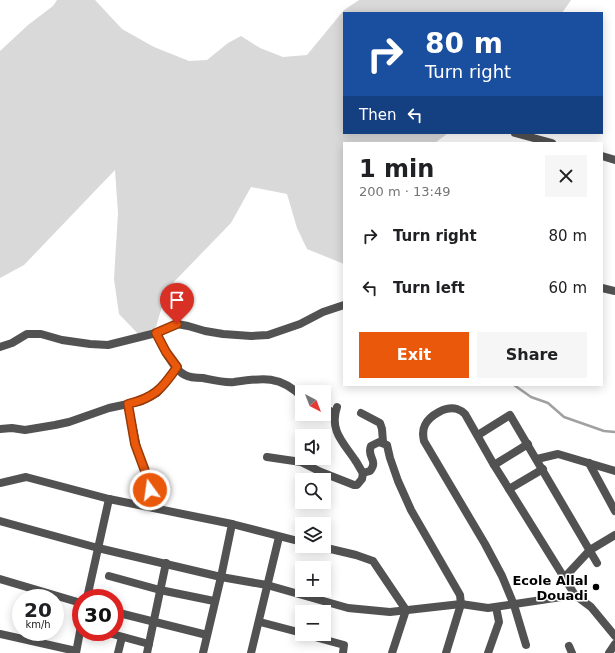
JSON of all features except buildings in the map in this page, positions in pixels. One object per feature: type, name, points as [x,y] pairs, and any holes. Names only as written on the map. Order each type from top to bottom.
[{"type":"street","points":[[519,134],[548,142]]},
{"type":"street","points":[[603,156],[615,160]]},
{"type":"street","points":[[603,288],[615,291]]},
{"type":"street","points":[[0,347],[12,343],[27,334],[41,334],[62,340],[108,345],[156,333],[177,324],[223,334],[251,336],[268,335],[300,324],[323,312],[343,305]]},
{"type":"street","points":[[156,333],[166,352],[185,375],[227,382],[254,379],[274,380],[295,390]]},
{"type":"street","points":[[0,429],[12,428],[25,430],[69,422],[93,413],[142,400],[153,396],[177,367]]},
{"type":"street","points":[[128,404],[136,448],[149,484],[150,490],[145,506]]},
{"type":"street","points":[[526,645],[514,605],[502,576],[485,544],[424,441],[424,426],[428,420],[441,411],[450,408],[458,409],[466,414],[494,465],[574,595],[591,607],[615,636]]},
{"type":"street","points":[[267,457],[302,462],[321,472],[354,485],[361,482],[363,473],[337,434],[334,422],[336,410],[331,409]]},
{"type":"street","points":[[361,413],[380,423],[383,442]]},
{"type":"street","points":[[478,435],[510,415],[597,563]]},
{"type":"street","points":[[363,473],[370,471],[374,466],[374,461],[370,453],[371,446],[379,442],[383,442],[388,445],[390,458],[398,481],[411,510],[460,595],[461,604],[446,653]]},
{"type":"street","points":[[494,465],[528,444]]},
{"type":"street","points":[[537,459],[558,454],[615,471]]},
{"type":"street","points":[[589,463],[615,511]]},
{"type":"street","points":[[509,489],[543,469]]},
{"type":"street","points":[[0,484],[26,477],[110,499],[232,524],[295,540]]},
{"type":"street","points":[[89,589],[110,499]]},
{"type":"street","points":[[0,521],[98,548],[221,577],[267,585],[348,608],[390,612],[461,604],[488,608],[574,595]]},
{"type":"street","points":[[203,653],[232,524]]},
{"type":"street","points":[[564,578],[590,550],[615,535]]},
{"type":"street","points":[[252,653],[279,537]]},
{"type":"street","points":[[331,549],[373,561],[406,610]]},
{"type":"street","points":[[148,653],[166,563]]},
{"type":"street","points":[[109,576],[160,590],[214,601]]},
{"type":"street","points":[[0,579],[72,600]]},
{"type":"street","points":[[488,653],[499,622],[496,607]]},
{"type":"street","points":[[392,653],[406,610]]},
{"type":"street","points":[[124,614],[207,635]]},
{"type":"street","points":[[260,622],[295,632]]},
{"type":"street","points":[[0,634],[76,652],[78,641]]},
{"type":"street","points":[[124,638],[150,644]]},
{"type":"street","points":[[118,653],[121,641]]},
{"type":"street","points":[[329,641],[344,645],[343,653]]},
{"type":"street","points":[[609,653],[615,644]]},
{"type":"shaded area","points":[[57,0],[95,0],[122,29],[154,47],[189,61],[207,60],[228,43],[241,36],[260,48],[283,57],[307,55],[344,10],[359,0],[571,0],[563,12],[343,12],[343,134],[447,134],[436,142],[343,142],[343,264],[307,249],[297,228],[287,194],[251,187],[231,223],[167,289],[156,327],[143,339],[119,314],[114,279],[118,213],[115,170],[24,265],[0,278],[0,51],[28,25],[53,6]]},
{"type":"waterway","points":[[515,386],[531,397],[548,403],[564,417],[604,431],[615,432]]},
{"type":"place","name":"Ecole Allal Douadi","points":[[596,587]]},
{"type":"route","points":[[150,490],[135,444],[128,404],[149,398],[157,393],[177,367],[166,352],[156,333],[177,324]]}]
